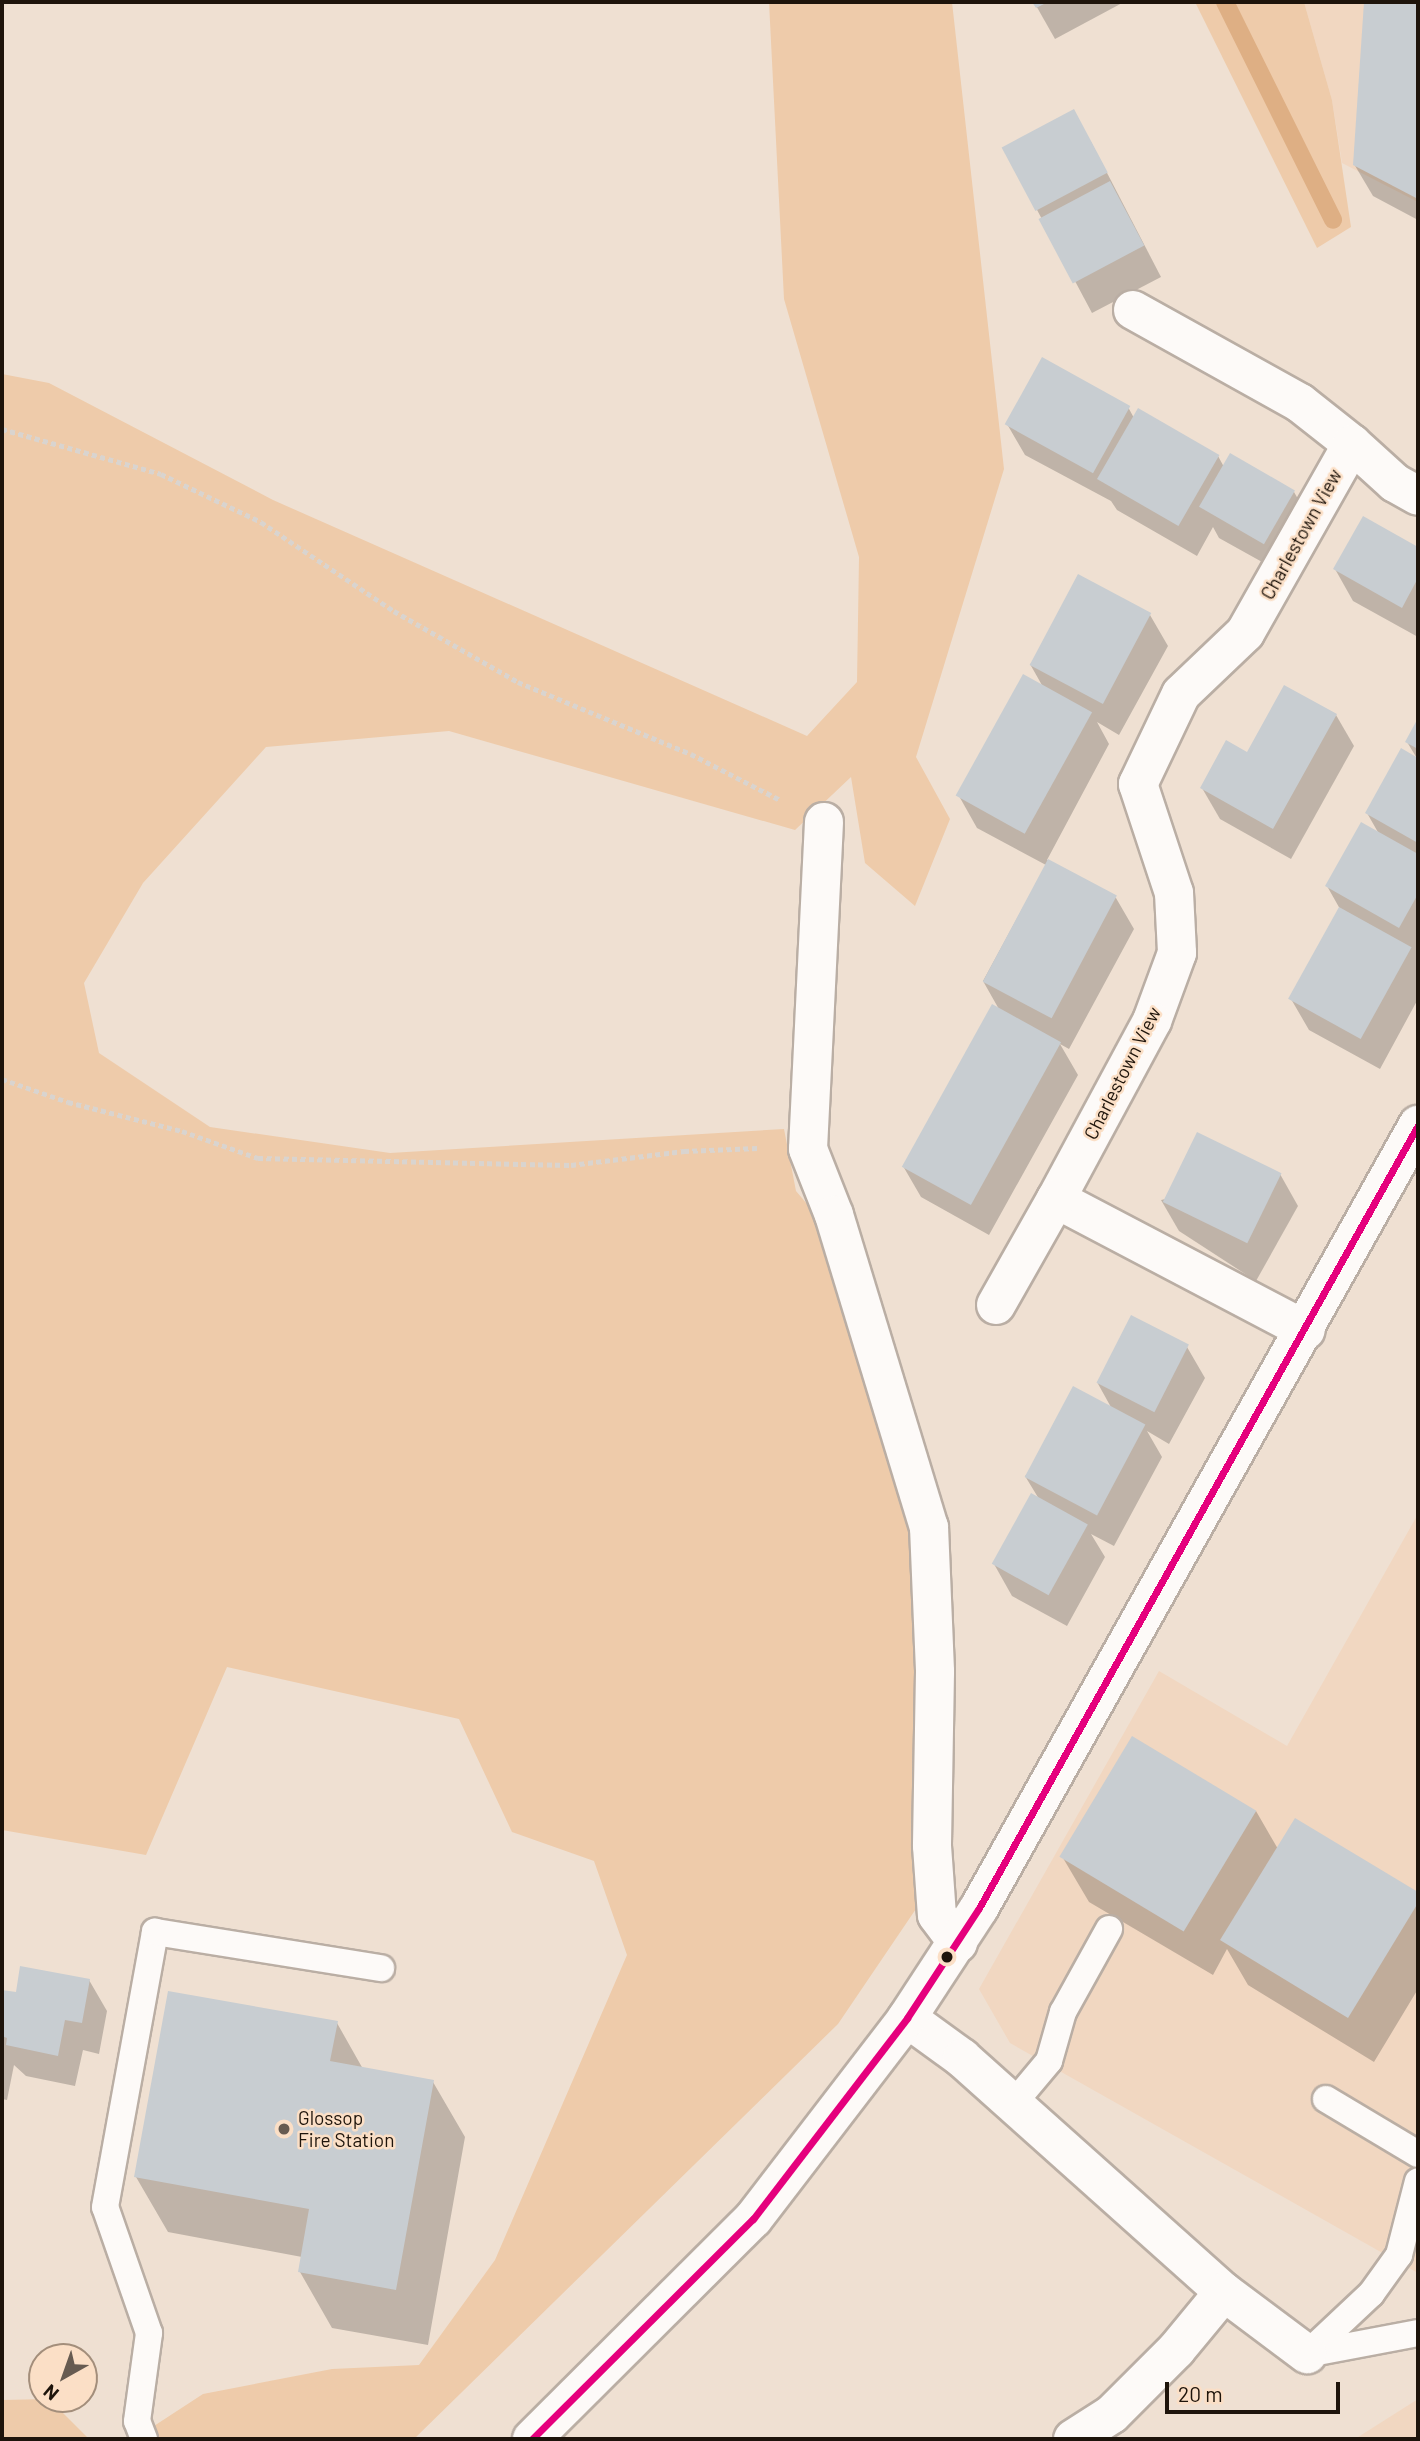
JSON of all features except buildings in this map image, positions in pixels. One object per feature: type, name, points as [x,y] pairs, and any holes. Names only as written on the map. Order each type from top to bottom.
[{"type":"street","points":[[1133,310],[1300,403],[1352,444],[1395,483],[1418,496]]},
{"type":"street","name":"Charlestown View","points":[[996,1305],[1152,1021],[1177,953],[1174,893],[1138,784],[1181,694],[1245,633],[1352,444]]},
{"type":"street","points":[[824,822],[808,1149],[834,1215],[929,1527],[935,1672],[932,1846],[937,1915],[958,1942]]},
{"type":"street","points":[[531,2439],[753,2219],[907,2018],[958,1942],[1306,1330],[1418,1125]]},
{"type":"street","points":[[1056,1199],[1306,1330]]},
{"type":"street","points":[[907,2018],[962,2058],[1224,2292],[1307,2354]]},
{"type":"street","points":[[1073,2439],[1112,2414],[1176,2350],[1224,2292]]},
{"type":"lane","points":[[1013,2104],[1049,2061],[1063,2012],[1109,1928]]},
{"type":"lane","points":[[144,2439],[137,2421],[149,2333],[105,2207],[155,1932],[381,1968]]},
{"type":"lane","points":[[1326,2099],[1418,2154]]},
{"type":"lane","points":[[1307,2354],[1371,2294],[1399,2255],[1418,2180]]},
{"type":"lane","points":[[1307,2354],[1418,2333]]},
{"type":"path","points":[[2,429],[161,474],[261,522],[394,611],[518,682],[691,754],[824,822]]},
{"type":"path","points":[[2,1079],[68,1102],[182,1130],[258,1158],[571,1165],[684,1151],[808,1149]]},
{"type":"shaded area","points":[[769,2],[952,2],[1004,469],[916,757],[950,819],[915,906],[865,863],[851,777],[795,830],[449,731],[266,747],[143,883],[84,983],[99,1053],[210,1127],[390,1153],[784,1129],[796,1191],[829,1230],[915,1557],[922,1900],[838,2024],[414,2439],[134,2439],[203,2394],[332,2369],[419,2365],[495,2260],[627,1955],[594,1861],[512,1832],[459,1719],[227,1667],[146,1855],[2,1830],[2,374],[49,383],[273,500],[807,736],[857,682],[859,557],[784,299]]},
{"type":"shaded area","points":[[1195,2],[1304,2],[1332,100],[1351,227],[1317,248]]},
{"type":"shaded area","points":[[1304,2],[1418,2],[1418,202],[1342,163],[1332,100]]},
{"type":"shaded area","points":[[1418,1514],[1418,2273],[1010,2043],[979,1989],[1159,1671],[1287,1746]]},
{"type":"shaded area","points":[[28,2399],[28,2413],[63,2413],[89,2439],[2,2439],[2,2400]]},
{"type":"shaded area","points":[[1418,2399],[1418,2439],[1355,2439]]},
{"type":"waterway","points":[[1225,2],[1333,220]]},
{"type":"transit line","points":[[532,2439],[753,2219],[907,2018],[979,1908],[1418,1125]]},
{"type":"place","name":"Glossop Fire Station","points":[[284,2129]]}]
